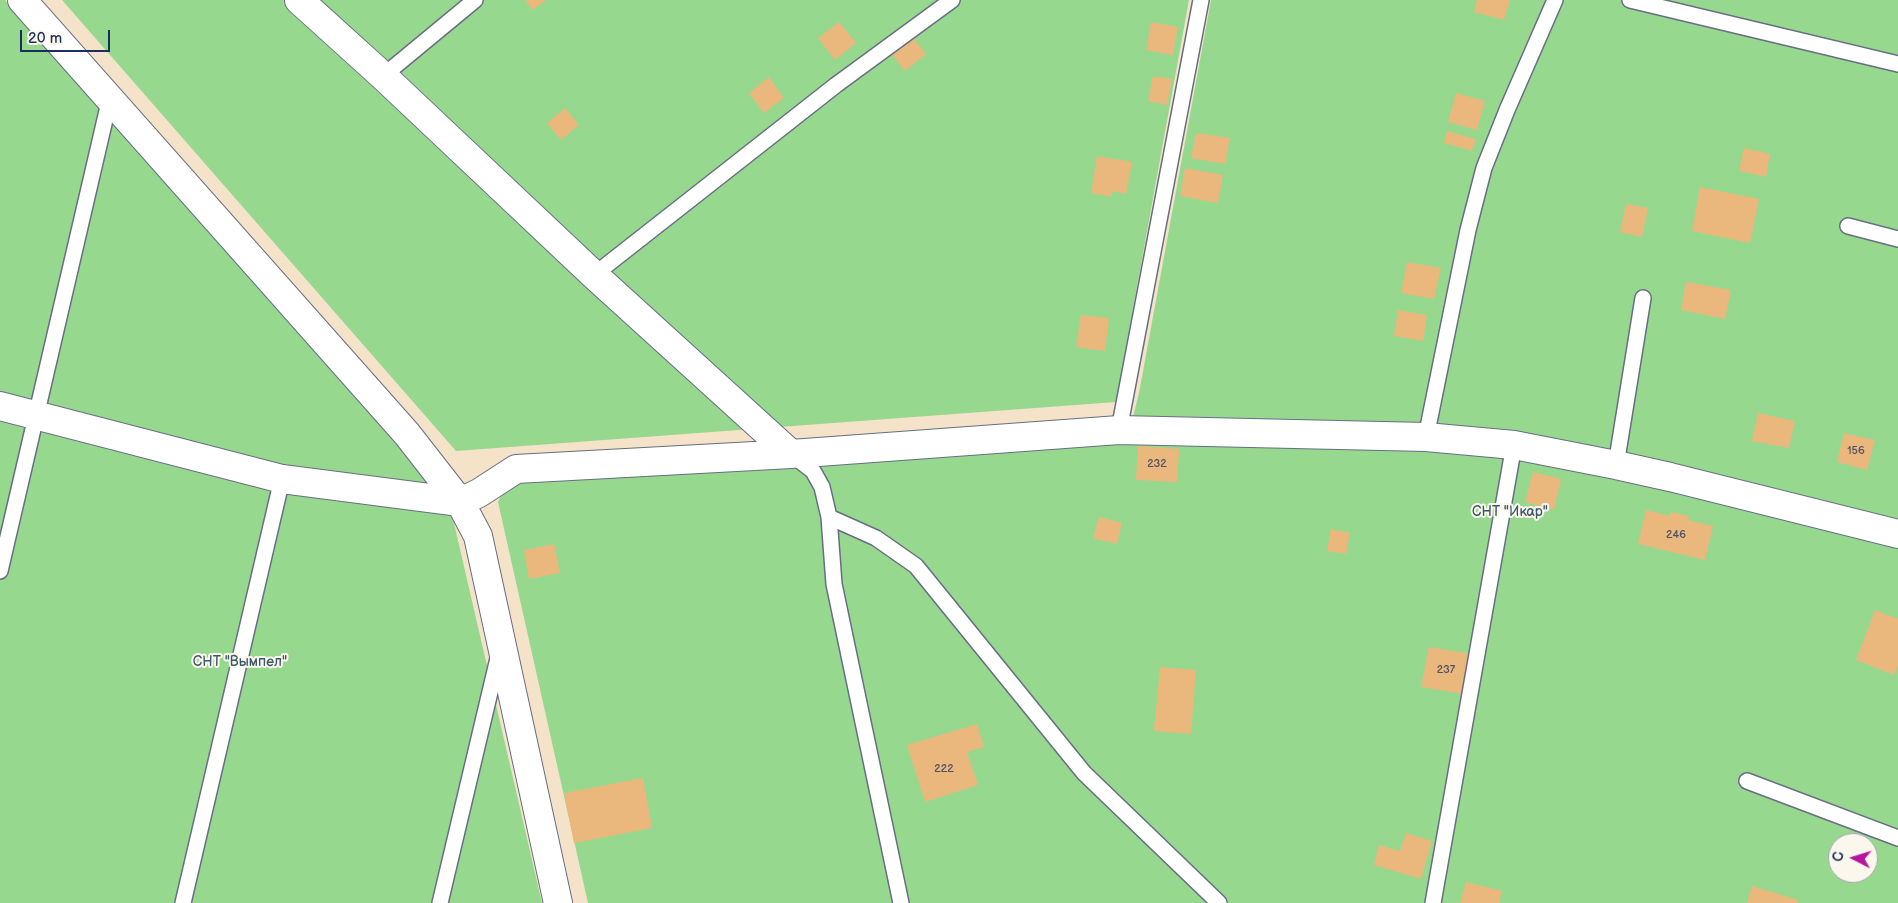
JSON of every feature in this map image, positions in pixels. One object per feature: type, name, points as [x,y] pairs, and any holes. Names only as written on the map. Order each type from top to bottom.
[{"type":"street","points":[[22,0],[407,434],[460,502],[478,536],[558,903]]},
{"type":"street","points":[[299,0],[383,76],[594,275],[791,454]]},
{"type":"street","points":[[0,406],[282,479],[460,502],[479,493],[516,469],[791,454],[1119,430],[1426,437],[1514,445],[1670,477],[1898,534]]},
{"type":"lane","points":[[383,76],[475,0]]},
{"type":"lane","points":[[594,275],[836,85],[952,0]]},
{"type":"lane","points":[[1119,430],[1201,0]]},
{"type":"lane","points":[[1426,437],[1468,230],[1484,168],[1555,0]]},
{"type":"lane","points":[[1630,0],[1898,64]]},
{"type":"lane","points":[[0,571],[110,98]]},
{"type":"lane","points":[[1848,226],[1898,238]]},
{"type":"lane","points":[[1616,466],[1643,298]]},
{"type":"lane","points":[[1432,903],[1514,445]]},
{"type":"lane","points":[[791,454],[813,471],[822,487],[829,517],[834,584],[901,903]]},
{"type":"lane","points":[[183,903],[282,479]]},
{"type":"lane","points":[[829,517],[876,538],[916,566],[1084,773],[1219,903]]},
{"type":"lane","points":[[440,903],[501,644]]},
{"type":"lane","points":[[1747,781],[1898,838]]},
{"type":"green space","name":"СНТ \"Вымпел\"","points":[[0,0],[5,0],[398,440],[453,519],[542,903],[0,903]]},
{"type":"green space","points":[[62,0],[1189,0],[1116,402],[456,451]]},
{"type":"green space","name":"СНТ \"Икар\"","points":[[1211,0],[1898,0],[1898,903],[588,903],[498,502],[507,483],[1128,437],[1139,393]]},
{"type":"building","points":[[525,0],[546,0],[533,10]]},
{"type":"building","points":[[1477,0],[1510,0],[1504,20],[1474,12]]},
{"type":"building","points":[[839,22],[856,43],[835,60],[818,38]]},
{"type":"building","points":[[1151,22],[1178,27],[1173,55],[1146,50]]},
{"type":"building","points":[[910,34],[926,54],[905,71],[889,51]]},
{"type":"building","points":[[1153,76],[1172,79],[1167,105],[1148,101]]},
{"type":"building","points":[[769,77],[784,98],[764,113],[749,93]]},
{"type":"building","points":[[1456,93],[1485,101],[1477,130],[1448,122]]},
{"type":"building","points":[[565,108],[579,125],[561,140],[547,123]]},
{"type":"building","points":[[1447,131],[1476,139],[1472,151],[1444,143]]},
{"type":"building","points":[[1196,133],[1230,138],[1225,164],[1191,158]]},
{"type":"building","points":[[1744,148],[1770,154],[1766,177],[1739,171]]},
{"type":"building","points":[[1097,156],[1132,162],[1126,194],[1112,191],[1112,197],[1091,193]]},
{"type":"building","points":[[1185,168],[1223,175],[1218,203],[1180,196]]},
{"type":"building","points":[[1700,187],[1759,199],[1750,243],[1692,231]]},
{"type":"building","points":[[1626,204],[1648,208],[1642,237],[1620,232]]},
{"type":"building","points":[[1407,262],[1441,268],[1434,299],[1401,293]]},
{"type":"building","points":[[1686,282],[1731,290],[1725,319],[1681,310]]},
{"type":"building","points":[[1398,310],[1427,315],[1423,341],[1394,336]]},
{"type":"building","points":[[1081,315],[1109,318],[1105,351],[1076,347]]},
{"type":"building","points":[[1758,413],[1795,421],[1789,448],[1752,441]]},
{"type":"building","points":[[1844,433],[1875,440],[1867,470],[1837,462]]},
{"type":"building","points":[[1138,446],[1179,449],[1177,482],[1136,480]]},
{"type":"building","points":[[1533,472],[1561,479],[1554,510],[1525,502]]},
{"type":"building","points":[[1646,510],[1670,516],[1671,512],[1689,516],[1688,520],[1713,526],[1705,560],[1638,544]]},
{"type":"building","points":[[1099,517],[1122,523],[1117,544],[1093,538]]},
{"type":"building","points":[[1331,529],[1350,533],[1346,554],[1327,551]]},
{"type":"building","points":[[554,544],[560,573],[529,579],[524,550]]},
{"type":"building","points":[[1875,610],[1898,619],[1898,666],[1894,675],[1856,660]]},
{"type":"building","points":[[1429,647],[1471,654],[1463,694],[1421,687]]},
{"type":"building","points":[[1160,667],[1196,670],[1191,734],[1154,731]]},
{"type":"building","points":[[977,724],[984,747],[967,752],[978,785],[925,802],[907,745]]},
{"type":"building","points":[[643,778],[652,828],[574,843],[564,793]]},
{"type":"building","points":[[1406,833],[1432,841],[1421,879],[1374,865],[1379,845],[1400,851]]},
{"type":"building","points":[[1466,882],[1502,891],[1499,903],[1460,903]]},
{"type":"building","points":[[1752,886],[1798,900],[1798,903],[1747,903]]}]
